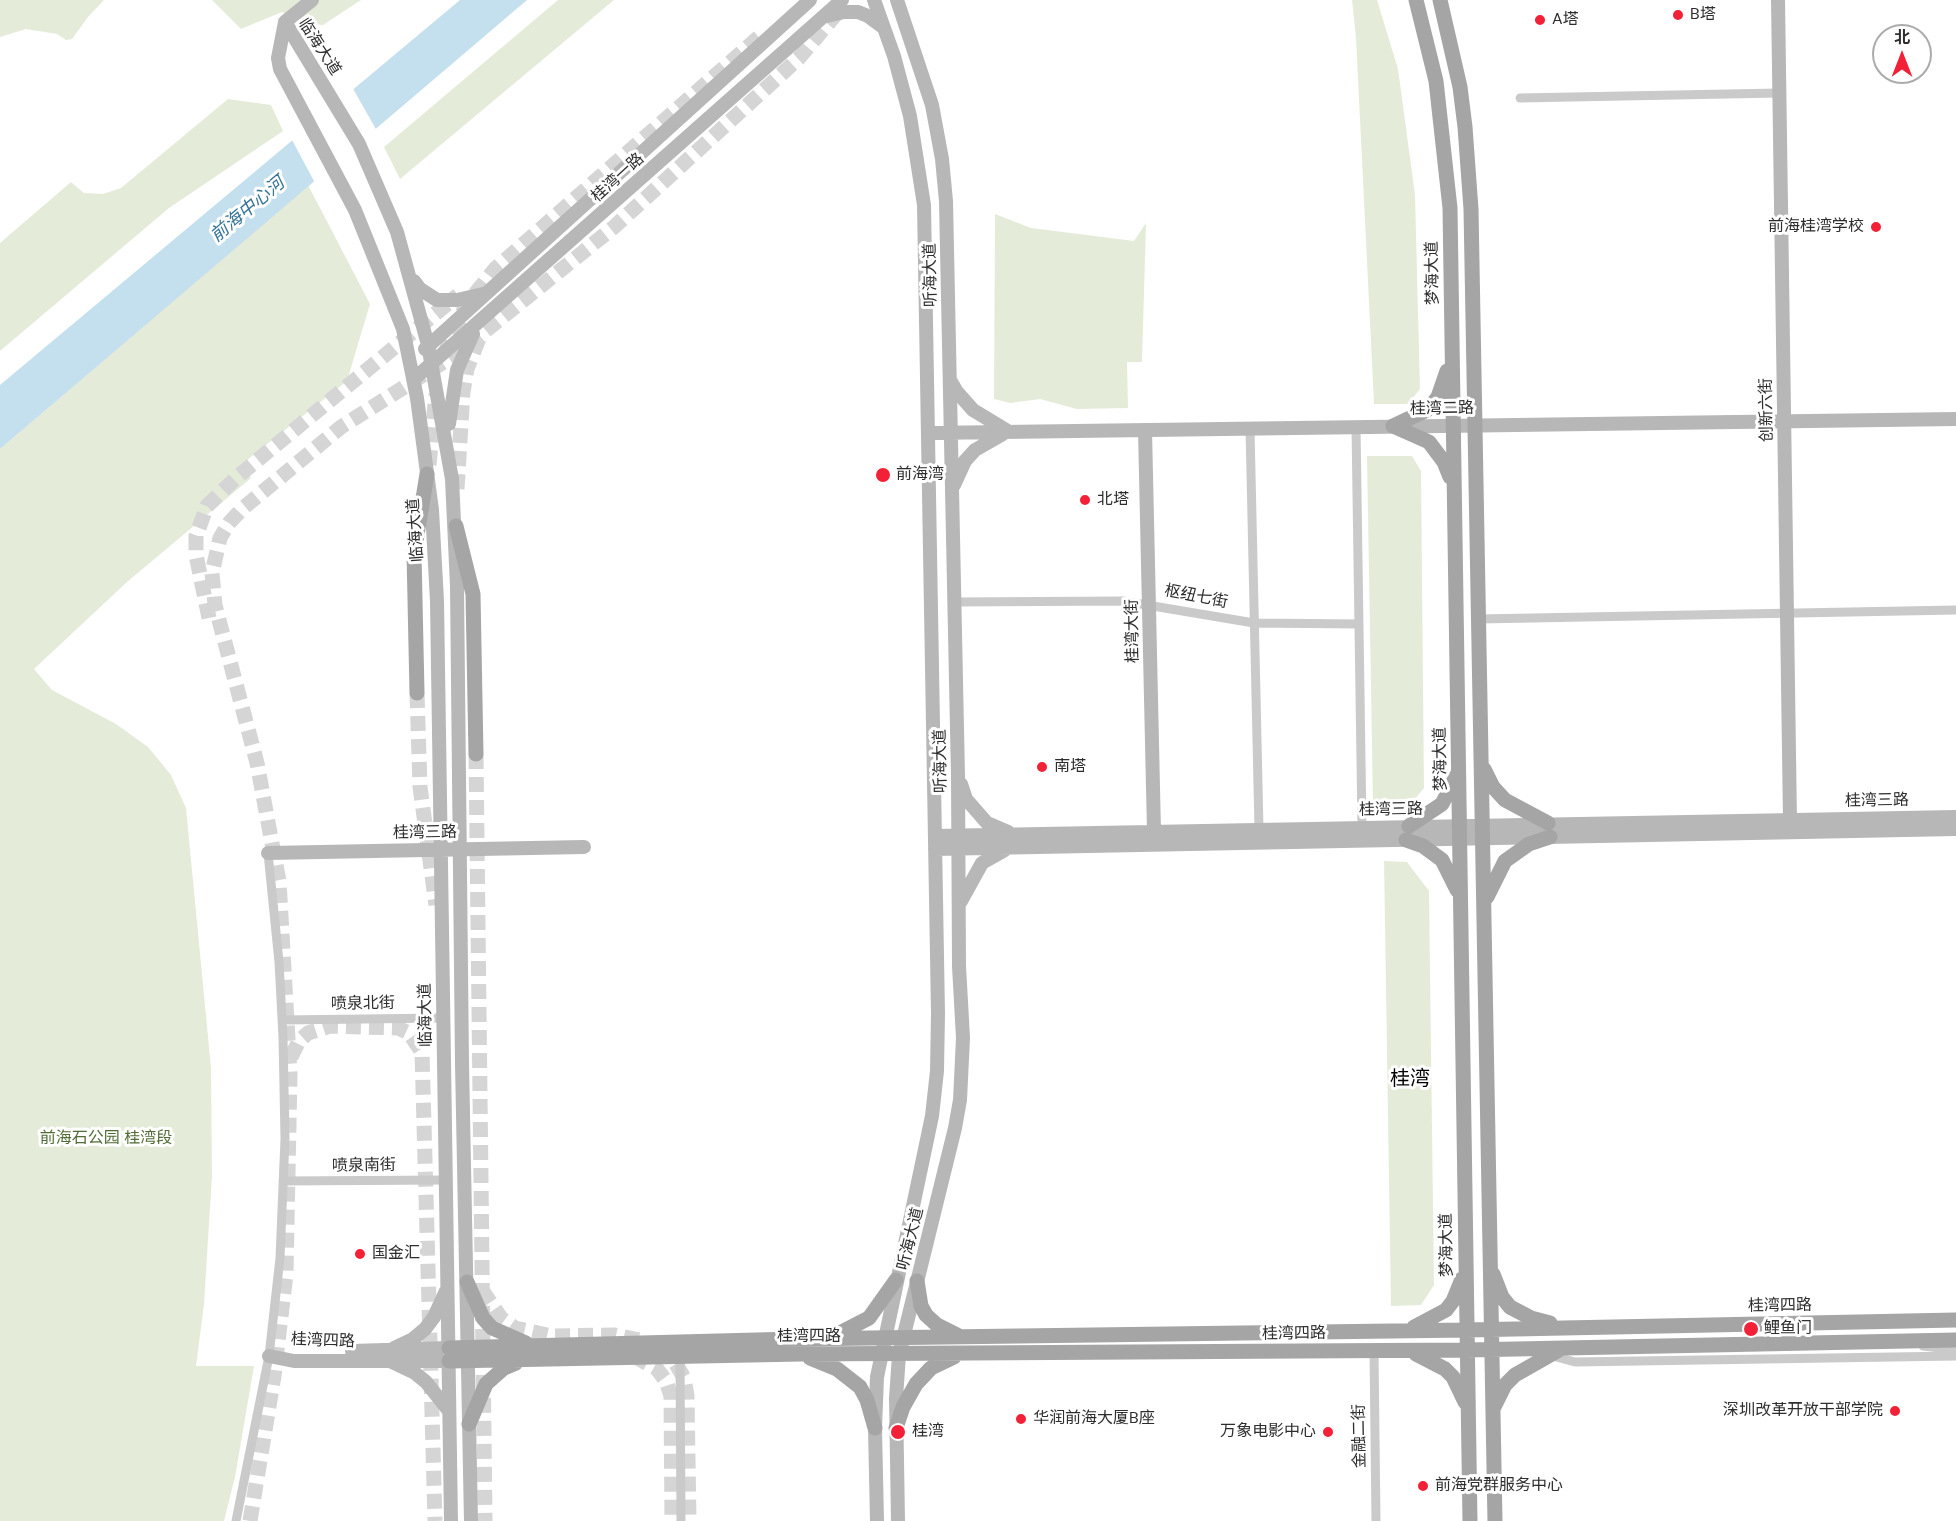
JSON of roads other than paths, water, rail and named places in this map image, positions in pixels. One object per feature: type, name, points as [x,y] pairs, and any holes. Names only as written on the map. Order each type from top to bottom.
[{"type":"main road","points":[[285,22],[312,0]]},
{"type":"main road","name":"桂湾一路","points":[[410,361],[810,0]]},
{"type":"main road","name":"桂湾一路","points":[[414,379],[842,0]]},
{"type":"main road","name":"听海大道","points":[[874,0],[885,29],[910,116],[922,181],[929,433],[937,1071],[924,1160],[880,1355],[875,1428],[877,1521]]},
{"type":"main road","name":"听海大道","points":[[897,0],[909,29],[932,105],[942,159],[950,378],[958,776],[958,908],[963,1008],[960,1100],[945,1174],[899,1355],[896,1428],[898,1521]]},
{"type":"main road","points":[[906,0],[909,29]]},
{"type":"main road","name":"梦海大道","points":[[1416,0],[1437,81],[1447,163],[1459,761],[1470,1521]]},
{"type":"main road","points":[[1440,0],[1460,87],[1466,137],[1472,257],[1495,1521]]},
{"type":"main road","name":"创新六街","points":[[1778,0],[1788,422],[1786,613],[1790,820]]},
{"type":"main road","points":[[822,18],[837,13],[858,12],[874,19],[885,29]]},
{"type":"main road","name":"临海大道","points":[[285,22],[359,144],[397,232],[429,345],[448,447],[456,526],[459,849],[471,1521]]},
{"type":"main road","name":"临海大道","points":[[285,22],[278,58],[289,88],[331,160],[370,242],[395,304],[414,379],[428,474],[436,601],[452,1521]]},
{"type":"main road","points":[[411,276],[420,290],[437,300],[457,300],[488,292]]},
{"type":"main road","points":[[448,447],[451,403],[457,370],[478,324]]},
{"type":"main road","points":[[1393,426],[1418,415],[1432,405],[1444,382],[1451,356]]},
{"type":"main road","points":[[950,378],[957,392],[973,410],[1008,432]]},
{"type":"main road","name":"桂湾二路","points":[[929,433],[1956,419]]},
{"type":"main road","points":[[1393,426],[1420,436],[1437,451],[1444,462],[1454,490]]},
{"type":"main road","name":"桂湾大街","points":[[1145,430],[1154,832]]},
{"type":"main road","points":[[952,495],[965,460],[988,441],[1008,432]]},
{"type":"main road","points":[[417,693],[414,553],[428,474]]},
{"type":"main road","points":[[456,526],[473,594],[476,754]]},
{"type":"main road","points":[[1459,761],[1452,788],[1442,804],[1408,833],[1442,860],[1455,882],[1460,905]]},
{"type":"main road","points":[[1482,761],[1488,778],[1500,796],[1549,830],[1505,861],[1493,880],[1484,905]]},
{"type":"main road","points":[[958,776],[966,799],[987,823],[1018,841],[982,863],[965,889],[958,908]]},
{"type":"main road","name":"桂湾三路","points":[[935,842],[1483,832],[1790,820],[1845,825],[1956,816]]},
{"type":"main road","name":"桂湾三路","points":[[1549,830],[1845,825],[1956,829]]},
{"type":"main road","name":"桂湾三路","points":[[1018,841],[1154,832],[1362,827],[1408,833]]},
{"type":"main road","name":"桂湾三路","points":[[268,853],[584,847]]},
{"type":"main road","points":[[1489,1258],[1497,1285],[1510,1307],[1531,1318],[1567,1328]]},
{"type":"main road","points":[[1404,1331],[1435,1318],[1446,1310],[1457,1293],[1465,1267]]},
{"type":"main road","points":[[830,1338],[868,1317],[896,1280]]},
{"type":"main road","points":[[917,1281],[921,1306],[926,1315],[937,1325],[962,1337]]},
{"type":"main road","points":[[467,1282],[483,1318],[492,1328],[533,1353]]},
{"type":"main road","points":[[448,1287],[434,1317],[425,1329],[388,1355],[425,1381],[444,1402],[450,1413]]},
{"type":"main road","name":"桂湾四路","points":[[269,1356],[293,1352],[388,1355],[533,1353],[830,1338],[1490,1330],[1956,1320]]},
{"type":"main road","name":"桂湾四路","points":[[533,1353],[680,1357],[801,1354],[1491,1349],[1542,1352],[1565,1348],[1956,1340]]},
{"type":"main road","points":[[1404,1350],[1425,1357],[1445,1369],[1459,1387],[1468,1413]]},
{"type":"main road","points":[[1492,1413],[1510,1379],[1542,1352]]},
{"type":"main road","points":[[469,1424],[480,1394],[492,1377],[533,1353]]},
{"type":"main road","points":[[801,1354],[837,1369],[860,1387],[870,1407],[875,1428]]},
{"type":"main road","points":[[896,1428],[906,1401],[921,1377],[931,1368],[962,1354]]},
{"type":"street","points":[[1521,98],[1779,93]]},
{"type":"street","points":[[1356,427],[1362,827]]},
{"type":"street","points":[[1250,429],[1259,830]]},
{"type":"street","name":"枢纽七街","points":[[954,602],[1094,600],[1149,604],[1254,623],[1359,624]]},
{"type":"street","points":[[1479,619],[1956,610]]},
{"type":"street","points":[[236,1521],[269,1356],[280,1258],[283,1181],[283,1020],[268,853]]},
{"type":"street","name":"喷泉北街","points":[[283,1020],[443,1018]]},
{"type":"street","name":"喷泉南街","points":[[283,1181],[446,1180]]},
{"type":"street","points":[[1894,1342],[1956,1350]]},
{"type":"street","name":"金融二街","points":[[1374,1351],[1376,1521]]},
{"type":"street","points":[[1542,1352],[1575,1362],[1956,1356]]},
{"type":"street","points":[[680,1357],[681,1521]]},
{"type":"water","name":"前海中心河","points":[[460,0],[527,0],[0,449],[0,385]]},
{"type":"tunnel","points":[[250,1521],[274,1376],[286,1274],[290,1074],[279,881],[257,763],[215,605],[212,573],[220,538],[229,523],[242,509],[341,427],[458,353],[614,227],[799,58],[843,6]]},
{"type":"tunnel","points":[[444,355],[466,305],[495,269],[759,37]]},
{"type":"tunnel","points":[[209,618],[196,555],[196,536],[207,506],[237,477],[458,295]]},
{"type":"tunnel","points":[[457,489],[463,392],[467,369],[480,336]]},
{"type":"tunnel","points":[[429,465],[436,394]]},
{"type":"tunnel","points":[[417,693],[420,787],[436,905]]},
{"type":"tunnel","points":[[476,754],[485,1521]]},
{"type":"tunnel","points":[[291,1057],[299,1041],[308,1033],[330,1026],[398,1028],[409,1033],[422,1052],[435,1521]]},
{"type":"tunnel","points":[[482,1290],[501,1318],[515,1328],[552,1336],[615,1335],[639,1340]]},
{"type":"tunnel","points":[[634,1356],[657,1369],[666,1381],[671,1396],[672,1521]]},
{"type":"tunnel","points":[[676,1364],[684,1378],[687,1396],[689,1521]]},
{"type":"place","name":"B塔","points":[[1678,15]]},
{"type":"place","name":"A塔","points":[[1540,20]]},
{"type":"place","name":"前海桂湾学校","points":[[1876,227]]},
{"type":"place","name":"前海湾","points":[[883,475]]},
{"type":"place","name":"北塔","points":[[1085,500]]},
{"type":"place","name":"南塔","points":[[1042,767]]},
{"type":"place","name":"国金汇","points":[[360,1254]]},
{"type":"place","name":"鲤鱼门","points":[[1751,1329]]},
{"type":"place","name":"深圳改革开放干部学院","points":[[1895,1411]]},
{"type":"place","name":"华润前海大厦B座","points":[[1021,1419]]},
{"type":"place","name":"桂湾","points":[[898,1432]]},
{"type":"place","name":"万象电影中心","points":[[1328,1432]]},
{"type":"place","name":"前海党群服务中心","points":[[1423,1486]]},
{"type":"district","name":"桂湾","points":[[1410,1080]]},
{"type":"park label","name":"前海石公园 桂湾段","points":[[106,1139]]}]
